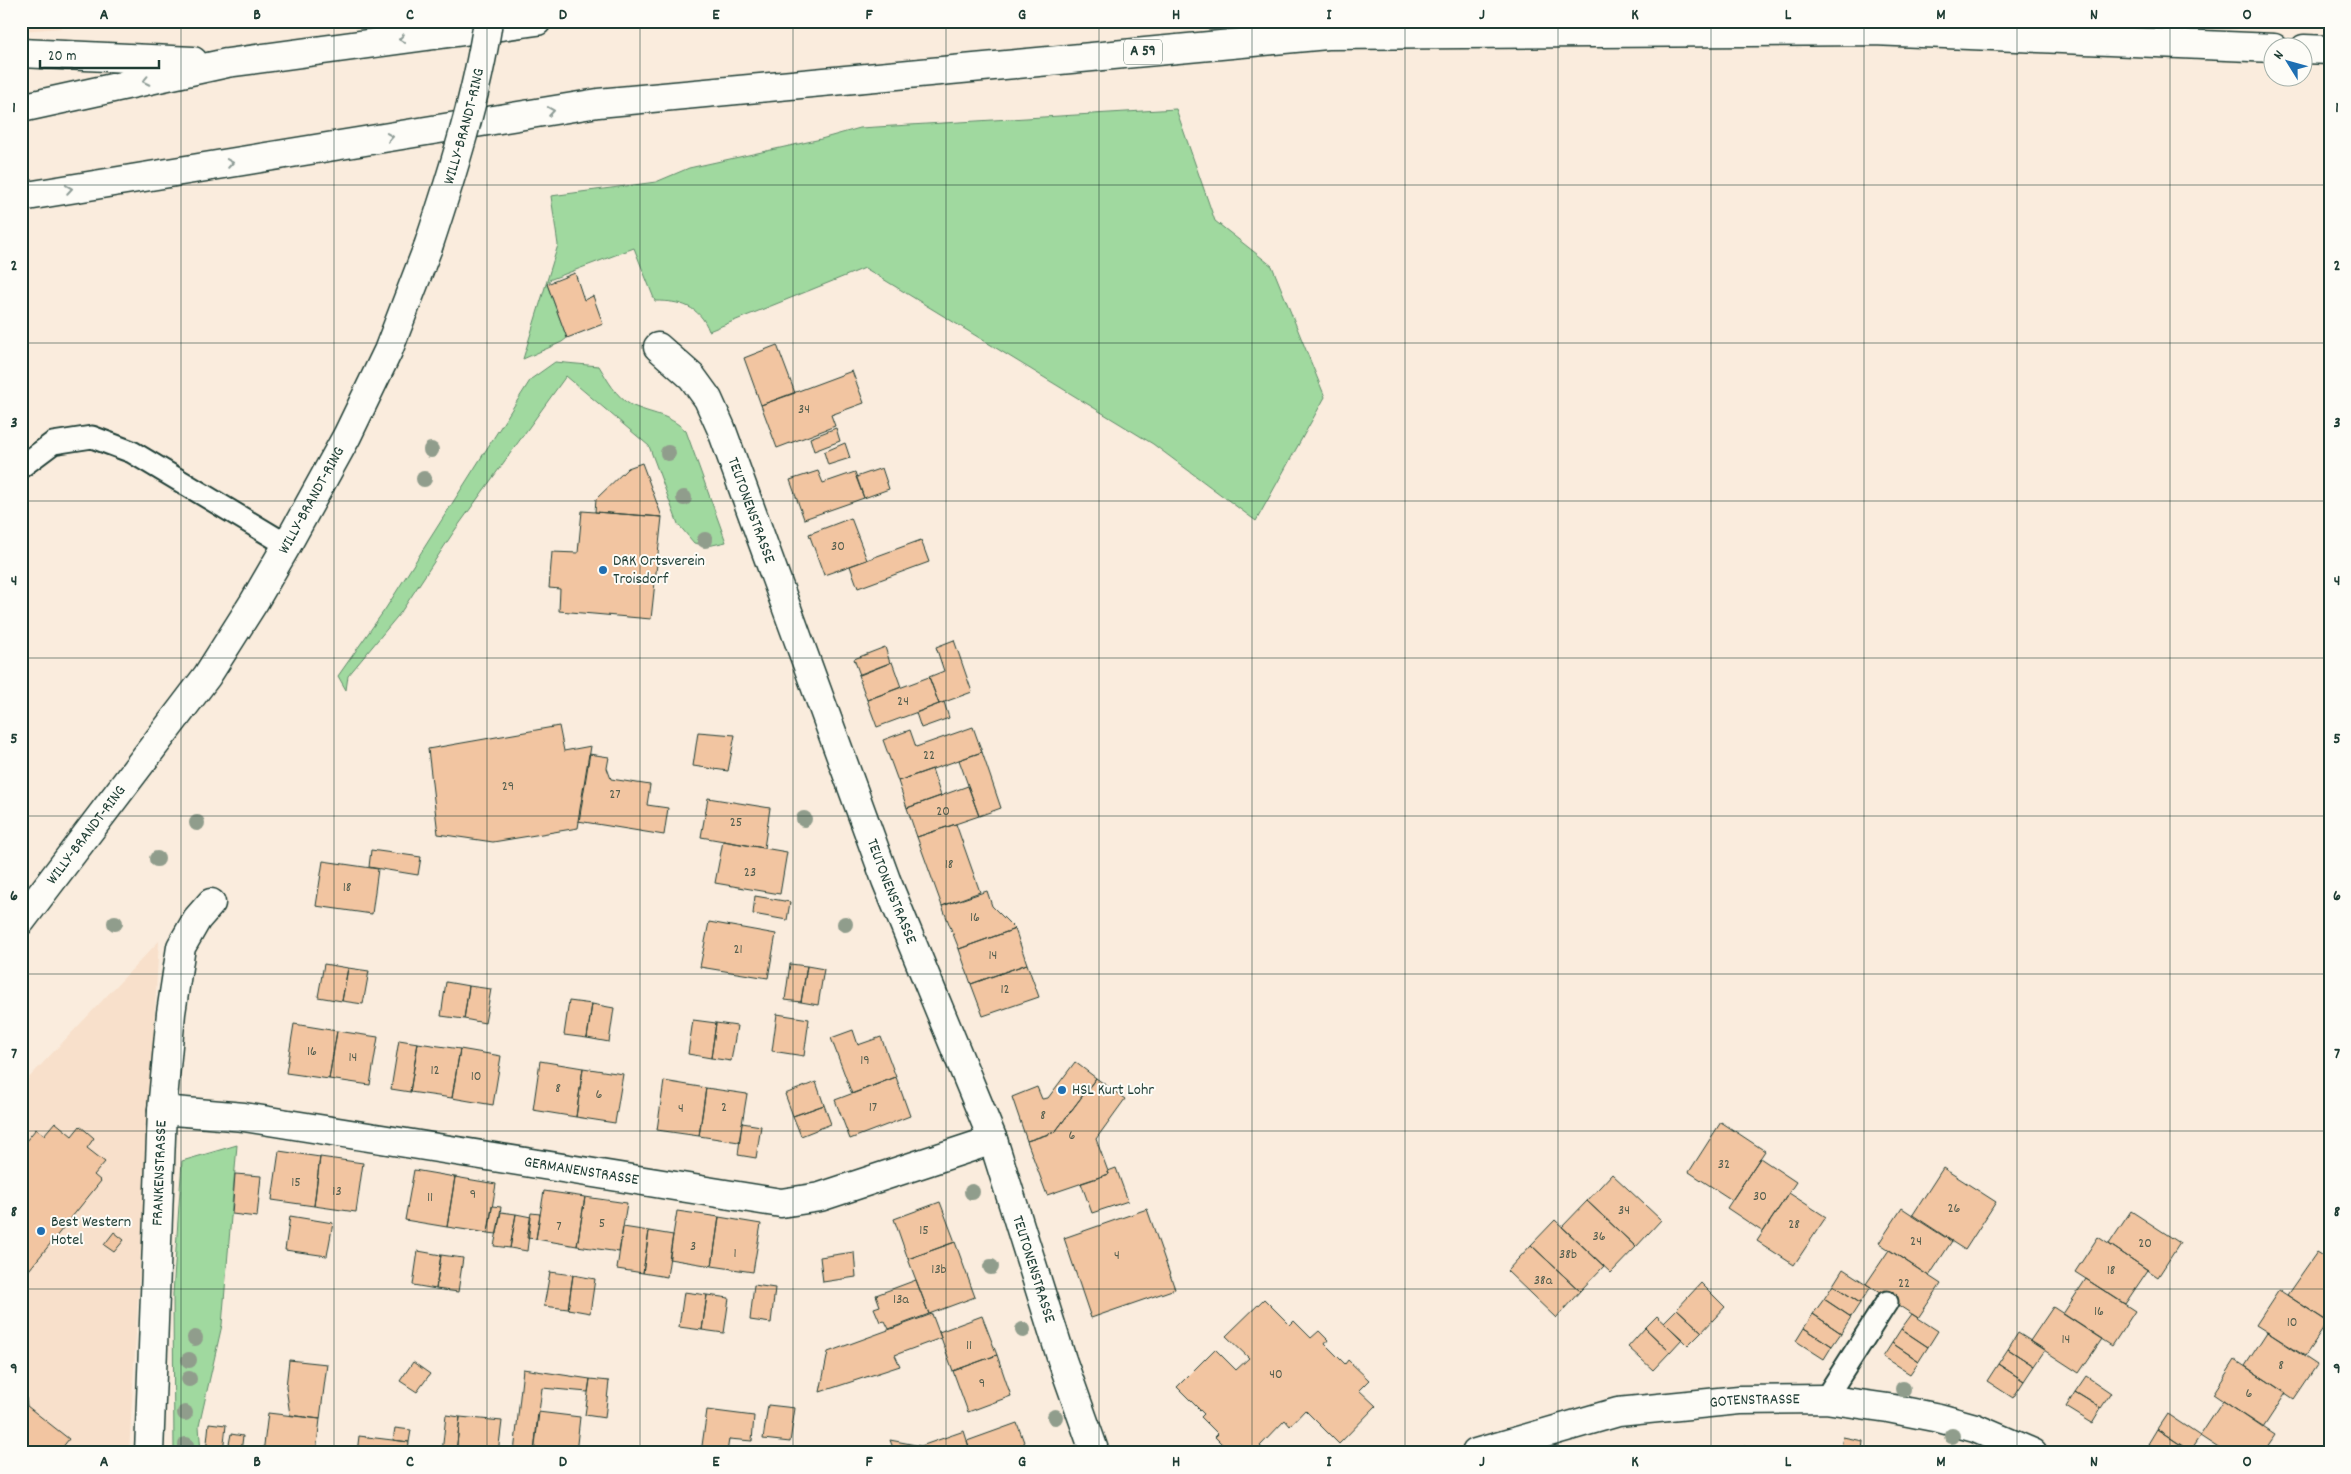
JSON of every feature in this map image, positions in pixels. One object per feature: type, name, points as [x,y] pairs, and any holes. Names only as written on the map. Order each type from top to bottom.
[{"type":"main road","name":"WILLY-BRANDT-RING","points":[[21,922],[207,676],[287,545],[347,436],[388,351],[428,246],[462,135],[485,43],[488,21]]},
{"type":"main road","points":[[21,108],[227,63],[538,21]]},
{"type":"main road","name":"A 59","points":[[21,196],[598,103],[1328,35],[1873,31],[2264,48]]},
{"type":"main road","points":[[2314,49],[2330,50]]},
{"type":"main road","points":[[21,53],[227,63]]},
{"type":"main road","name":"TEUTONENSTRASSE","points":[[658,347],[692,377],[708,399],[722,428],[886,880],[993,1140],[1062,1360],[1095,1453]]},
{"type":"main road","name":"FRANKENSTRASSE","points":[[149,1453],[162,1110],[171,1013],[181,947],[197,919],[211,902]]},
{"type":"main road","name":"GERMANENSTRASSE","points":[[162,1110],[244,1116],[780,1203],[820,1197],[993,1140]]},
{"type":"main road","name":"GOTENSTRASSE","points":[[1476,1453],[1618,1412],[1739,1400],[1825,1399],[1939,1418],[1975,1428],[2033,1453]]},
{"type":"lane","points":[[21,467],[53,443],[92,437],[132,452],[287,545]]},
{"type":"lane","points":[[1825,1399],[1887,1302]]},
{"type":"shaded area","points":[[21,21],[159,21],[21,31]]},
{"type":"shaded area","points":[[159,941],[129,1453],[21,1453],[21,1086]]},
{"type":"green space","points":[[1176,109],[1215,221],[1272,266],[1325,397],[1256,521],[1153,444],[865,268],[709,331],[700,316],[688,307],[673,302],[655,301],[634,248],[549,280],[547,284],[567,338],[523,359],[558,245],[551,196],[656,182],[689,168],[821,139],[860,128]]},
{"type":"green space","points":[[555,362],[599,366],[612,387],[626,402],[666,418],[686,431],[726,542],[708,546],[694,543],[678,524],[649,446],[566,376],[455,530],[401,612],[348,676],[346,690],[338,676],[386,608],[531,379]]},
{"type":"green space","points":[[237,1145],[222,1325],[199,1426],[201,1453],[174,1453],[173,1294],[182,1161]]},
{"type":"building","points":[[575,273],[584,300],[593,296],[603,324],[567,338],[547,284]]},
{"type":"building","points":[[777,345],[795,393],[761,405],[744,358]]},
{"type":"building","points":[[852,371],[864,403],[831,415],[835,426],[777,448],[761,405]]},
{"type":"building","points":[[836,428],[840,441],[814,451],[810,438]]},
{"type":"building","points":[[845,443],[850,458],[828,465],[824,452]]},
{"type":"building","points":[[642,463],[662,517],[595,512],[596,499],[628,468]]},
{"type":"building","points":[[882,468],[889,489],[864,498],[856,477]]},
{"type":"building","points":[[818,471],[823,483],[855,472],[864,498],[804,519],[790,480]]},
{"type":"building","name":"DRK Ortsverein Troisdorf","points":[[582,511],[662,517],[651,619],[559,611],[560,589],[549,588],[552,552],[578,553]]},
{"type":"building","points":[[851,518],[867,560],[824,575],[809,534]]},
{"type":"building","points":[[921,540],[929,562],[858,588],[850,566]]},
{"type":"building","points":[[954,640],[972,692],[939,704],[929,677],[944,671],[936,647]]},
{"type":"building","points":[[885,647],[890,663],[860,675],[854,659]]},
{"type":"building","points":[[892,662],[901,687],[867,700],[858,675]]},
{"type":"building","points":[[929,677],[939,704],[877,727],[867,700]]},
{"type":"building","points":[[944,702],[949,718],[921,728],[916,713]]},
{"type":"building","points":[[559,726],[564,751],[591,746],[578,828],[493,842],[438,834],[428,749]]},
{"type":"building","points":[[973,727],[982,752],[898,781],[883,740],[910,730],[916,747]]},
{"type":"building","points":[[698,732],[735,735],[728,771],[693,766]]},
{"type":"building","points":[[982,752],[1001,808],[979,816],[959,760]]},
{"type":"building","points":[[589,754],[609,757],[607,768],[611,779],[650,785],[647,805],[668,808],[664,835],[578,821]]},
{"type":"building","points":[[932,769],[941,796],[907,808],[898,781]]},
{"type":"building","points":[[968,786],[979,816],[917,837],[907,808]]},
{"type":"building","points":[[708,798],[770,808],[764,848],[701,837]]},
{"type":"building","points":[[956,824],[980,892],[942,906],[917,837]]},
{"type":"building","points":[[723,841],[787,852],[780,894],[715,883]]},
{"type":"building","points":[[371,850],[421,857],[418,875],[369,867]]},
{"type":"building","points":[[323,861],[378,869],[372,914],[316,906]]},
{"type":"building","points":[[987,891],[992,906],[1015,929],[959,949],[942,906]]},
{"type":"building","points":[[755,896],[790,902],[787,920],[753,914]]},
{"type":"building","points":[[709,922],[776,934],[768,978],[700,967]]},
{"type":"building","points":[[1015,929],[1027,964],[971,984],[959,949]]},
{"type":"building","points":[[324,964],[348,968],[342,1001],[318,997]]},
{"type":"building","points":[[790,964],[807,966],[801,1002],[785,1000]]},
{"type":"building","points":[[1027,964],[1039,997],[983,1016],[971,984]]},
{"type":"building","points":[[807,966],[824,969],[818,1005],[801,1002]]},
{"type":"building","points":[[348,968],[369,971],[363,1004],[342,1001]]},
{"type":"building","points":[[446,982],[469,986],[464,1019],[441,1016]]},
{"type":"building","points":[[469,986],[491,989],[485,1023],[464,1019]]},
{"type":"building","points":[[569,1001],[592,1004],[587,1038],[564,1035]]},
{"type":"building","points":[[592,1004],[614,1008],[609,1042],[587,1038]]},
{"type":"building","points":[[777,1014],[809,1019],[804,1056],[772,1051]]},
{"type":"building","points":[[693,1020],[716,1023],[711,1058],[688,1054]]},
{"type":"building","points":[[716,1023],[737,1026],[731,1061],[711,1058]]},
{"type":"building","points":[[294,1024],[337,1031],[329,1079],[286,1073]]},
{"type":"building","points":[[853,1030],[858,1045],[881,1037],[896,1077],[852,1094],[831,1038]]},
{"type":"building","points":[[337,1031],[378,1037],[370,1085],[329,1079]]},
{"type":"building","points":[[399,1040],[418,1043],[410,1092],[391,1089]]},
{"type":"building","points":[[418,1043],[460,1049],[452,1098],[410,1092]]},
{"type":"building","points":[[460,1049],[501,1056],[493,1105],[452,1098]]},
{"type":"building","points":[[540,1061],[583,1068],[576,1117],[533,1110]]},
{"type":"building","points":[[1075,1062],[1096,1078],[1055,1132],[1027,1141],[1012,1097],[1037,1087],[1042,1099],[1048,1098]]},
{"type":"building","points":[[583,1068],[623,1074],[615,1123],[576,1117]]},
{"type":"building","points":[[896,1077],[910,1116],[850,1139],[835,1100]]},
{"type":"building","points":[[1096,1078],[1125,1099],[1096,1139],[1109,1174],[1047,1195],[1027,1141],[1055,1132]]},
{"type":"building","points":[[664,1081],[706,1088],[699,1136],[657,1130]]},
{"type":"building","points":[[816,1082],[824,1105],[793,1116],[785,1094]]},
{"type":"building","points":[[706,1088],[747,1094],[739,1142],[699,1136]]},
{"type":"building","points":[[824,1105],[831,1124],[801,1136],[793,1116]]},
{"type":"building","name":"Best Western Hotel","points":[[55,1122],[72,1136],[80,1126],[94,1138],[87,1148],[105,1162],[94,1175],[101,1181],[21,1280],[21,1147],[36,1129],[44,1135]]},
{"type":"building","points":[[1721,1122],[1765,1151],[1732,1200],[1689,1172]]},
{"type":"building","points":[[742,1123],[761,1126],[756,1158],[738,1155]]},
{"type":"building","points":[[279,1151],[320,1157],[314,1206],[272,1200]]},
{"type":"building","points":[[320,1157],[363,1163],[356,1212],[314,1206]]},
{"type":"building","points":[[1760,1158],[1796,1182],[1763,1232],[1727,1208]]},
{"type":"building","points":[[1116,1168],[1128,1201],[1092,1213],[1081,1183],[1109,1174],[1108,1171]]},
{"type":"building","points":[[1943,1168],[1996,1202],[1965,1250],[1912,1216]]},
{"type":"building","points":[[414,1170],[455,1177],[447,1227],[405,1220]]},
{"type":"building","points":[[235,1174],[261,1176],[257,1217],[232,1214]]},
{"type":"building","points":[[1612,1174],[1661,1220],[1636,1247],[1587,1201]]},
{"type":"building","points":[[455,1177],[496,1184],[488,1233],[447,1227]]},
{"type":"building","points":[[544,1191],[585,1197],[577,1246],[536,1239]]},
{"type":"building","points":[[1789,1193],[1826,1217],[1794,1265],[1757,1241]]},
{"type":"building","points":[[585,1197],[627,1203],[619,1252],[577,1246]]},
{"type":"building","points":[[1587,1201],[1636,1247],[1611,1273],[1562,1227]]},
{"type":"building","points":[[940,1202],[955,1242],[908,1259],[894,1219]]},
{"type":"building","points":[[492,1206],[501,1207],[497,1234],[488,1233]]},
{"type":"building","points":[[1902,1208],[1952,1241],[1929,1276],[1879,1243]]},
{"type":"building","points":[[1147,1209],[1175,1289],[1091,1318],[1064,1238]]},
{"type":"building","points":[[677,1211],[719,1217],[712,1266],[669,1259]]},
{"type":"building","points":[[2131,1211],[2180,1243],[2158,1277],[2109,1244]]},
{"type":"building","points":[[501,1212],[516,1214],[510,1248],[494,1246]]},
{"type":"building","points":[[531,1213],[540,1214],[536,1239],[527,1238]]},
{"type":"building","points":[[516,1214],[531,1217],[527,1251],[510,1248]]},
{"type":"building","points":[[290,1216],[333,1223],[327,1256],[285,1250]]},
{"type":"building","points":[[719,1217],[761,1224],[753,1272],[712,1266]]},
{"type":"building","points":[[1555,1220],[1604,1266],[1580,1291],[1531,1245]]},
{"type":"building","points":[[623,1227],[649,1231],[643,1273],[617,1269]]},
{"type":"building","points":[[649,1231],[673,1235],[667,1277],[643,1273]]},
{"type":"building","points":[[114,1232],[124,1240],[114,1252],[104,1245]]},
{"type":"building","points":[[2098,1237],[2148,1270],[2125,1304],[2075,1272]]},
{"type":"building","points":[[955,1242],[975,1297],[929,1314],[908,1259]]},
{"type":"building","points":[[1531,1245],[1580,1291],[1556,1318],[1507,1271]]},
{"type":"building","points":[[1889,1250],[1941,1284],[1918,1318],[1866,1284]]},
{"type":"building","points":[[418,1251],[441,1255],[436,1289],[413,1285]]},
{"type":"building","points":[[854,1252],[856,1277],[823,1282],[820,1257]]},
{"type":"building","points":[[2317,1252],[2330,1260],[2330,1323],[2287,1295]]},
{"type":"building","points":[[441,1255],[463,1258],[458,1292],[436,1289]]},
{"type":"building","points":[[1843,1269],[1871,1287],[1860,1303],[1833,1285]]},
{"type":"building","points":[[550,1272],[573,1275],[568,1309],[544,1306]]},
{"type":"building","points":[[573,1275],[595,1279],[590,1313],[568,1309]]},
{"type":"building","points":[[2086,1279],[2135,1311],[2112,1346],[2063,1314]]},
{"type":"building","points":[[916,1280],[929,1314],[889,1329],[885,1321],[880,1322],[874,1308],[880,1306],[876,1295]]},
{"type":"building","points":[[1701,1283],[1725,1307],[1702,1332],[1677,1309]]},
{"type":"building","points":[[754,1285],[775,1288],[771,1323],[750,1320]]},
{"type":"building","points":[[1833,1285],[1860,1303],[1851,1317],[1824,1299]]},
{"type":"building","points":[[2279,1290],[2328,1322],[2305,1356],[2256,1325]]},
{"type":"building","points":[[684,1292],[707,1295],[702,1330],[679,1327]]},
{"type":"building","points":[[707,1295],[729,1298],[724,1333],[702,1330]]},
{"type":"building","points":[[1264,1299],[1290,1325],[1294,1321],[1311,1338],[1319,1331],[1328,1340],[1325,1344],[1345,1364],[1348,1360],[1369,1380],[1359,1390],[1376,1406],[1339,1444],[1305,1410],[1290,1426],[1285,1420],[1260,1446],[1263,1449],[1260,1453],[1231,1453],[1215,1437],[1218,1434],[1201,1417],[1204,1414],[1177,1387],[1215,1349],[1236,1370],[1249,1358],[1226,1336]]},
{"type":"building","points":[[1824,1299],[1851,1317],[1841,1333],[1813,1314]]},
{"type":"building","points":[[2053,1307],[2102,1339],[2079,1373],[2030,1341]]},
{"type":"building","points":[[1677,1309],[1702,1332],[1688,1346],[1664,1322]]},
{"type":"building","points":[[932,1314],[941,1338],[895,1355],[900,1366],[820,1392],[828,1352]]},
{"type":"building","points":[[1813,1314],[1841,1333],[1832,1346],[1804,1328]]},
{"type":"building","points":[[1912,1314],[1938,1331],[1928,1347],[1901,1329]]},
{"type":"building","points":[[982,1316],[997,1355],[953,1371],[939,1332]]},
{"type":"building","points":[[1657,1316],[1682,1339],[1670,1352],[1645,1328]]},
{"type":"building","points":[[1645,1328],[1670,1352],[1653,1370],[1628,1347]]},
{"type":"building","points":[[1804,1328],[1832,1346],[1824,1359],[1796,1341]]},
{"type":"building","points":[[1901,1329],[1928,1347],[1919,1361],[1892,1343]]},
{"type":"building","points":[[2267,1332],[2317,1365],[2294,1399],[2245,1366]]},
{"type":"building","points":[[2018,1333],[2045,1350],[2034,1366],[2008,1349]]},
{"type":"building","points":[[1892,1343],[1919,1361],[1910,1374],[1883,1357]]},
{"type":"building","points":[[2008,1349],[2034,1366],[2024,1381],[1998,1364]]},
{"type":"building","points":[[21,1350],[27,1406],[69,1439],[58,1453],[21,1453]]},
{"type":"building","points":[[997,1355],[1011,1396],[968,1412],[953,1371]]},
{"type":"building","points":[[289,1360],[327,1364],[320,1419],[290,1415],[286,1387]]},
{"type":"building","points":[[2235,1360],[2286,1393],[2263,1428],[2213,1394]]},
{"type":"building","points":[[413,1362],[430,1374],[417,1392],[400,1381]]},
{"type":"building","points":[[1998,1364],[2024,1381],[2013,1398],[1987,1381]]},
{"type":"building","points":[[523,1369],[590,1379],[588,1392],[542,1388],[534,1453],[514,1453]]},
{"type":"building","points":[[2086,1376],[2111,1393],[2101,1408],[2075,1392]]},
{"type":"building","points":[[590,1379],[609,1381],[605,1418],[585,1415]]},
{"type":"building","points":[[2075,1392],[2101,1408],[2092,1423],[2066,1407]]},
{"type":"building","points":[[2223,1401],[2275,1435],[2263,1453],[2226,1453],[2200,1436]]},
{"type":"building","points":[[768,1405],[795,1408],[790,1442],[763,1439]]},
{"type":"building","points":[[707,1410],[754,1416],[752,1441],[729,1439],[727,1453],[701,1453]]},
{"type":"building","points":[[538,1412],[580,1417],[576,1453],[534,1453]]},
{"type":"building","points":[[268,1413],[320,1419],[316,1453],[263,1453]]},
{"type":"building","points":[[2167,1414],[2200,1436],[2190,1451],[2157,1429]]},
{"type":"building","points":[[446,1415],[460,1417],[456,1453],[442,1453]]},
{"type":"building","points":[[460,1417],[502,1421],[498,1453],[456,1453]]},
{"type":"building","points":[[209,1423],[226,1425],[223,1453],[206,1453]]},
{"type":"building","points":[[1017,1423],[1028,1453],[971,1453],[967,1441]]},
{"type":"building","points":[[395,1428],[411,1430],[409,1442],[393,1440]]},
{"type":"building","points":[[2157,1429],[2190,1451],[2189,1453],[2162,1453],[2148,1444]]},
{"type":"building","points":[[964,1431],[971,1453],[924,1453],[921,1446]]},
{"type":"building","points":[[231,1434],[243,1436],[241,1452],[228,1449]]},
{"type":"building","points":[[359,1436],[409,1442],[408,1453],[357,1453]]},
{"type":"building","points":[[1843,1437],[1863,1441],[1862,1451],[1841,1447]]},
{"type":"building","points":[[890,1440],[921,1446],[924,1453],[895,1453]]},
{"type":"building","points":[[1745,1445],[1749,1453],[1729,1453]]},
{"type":"place","name":"DRK Ortsverein Troisdorf","points":[[603,570]]},
{"type":"place","name":"HSL Kurt Lohr","points":[[1062,1090]]},
{"type":"place","name":"Best Western Hotel","points":[[41,1231]]}]
